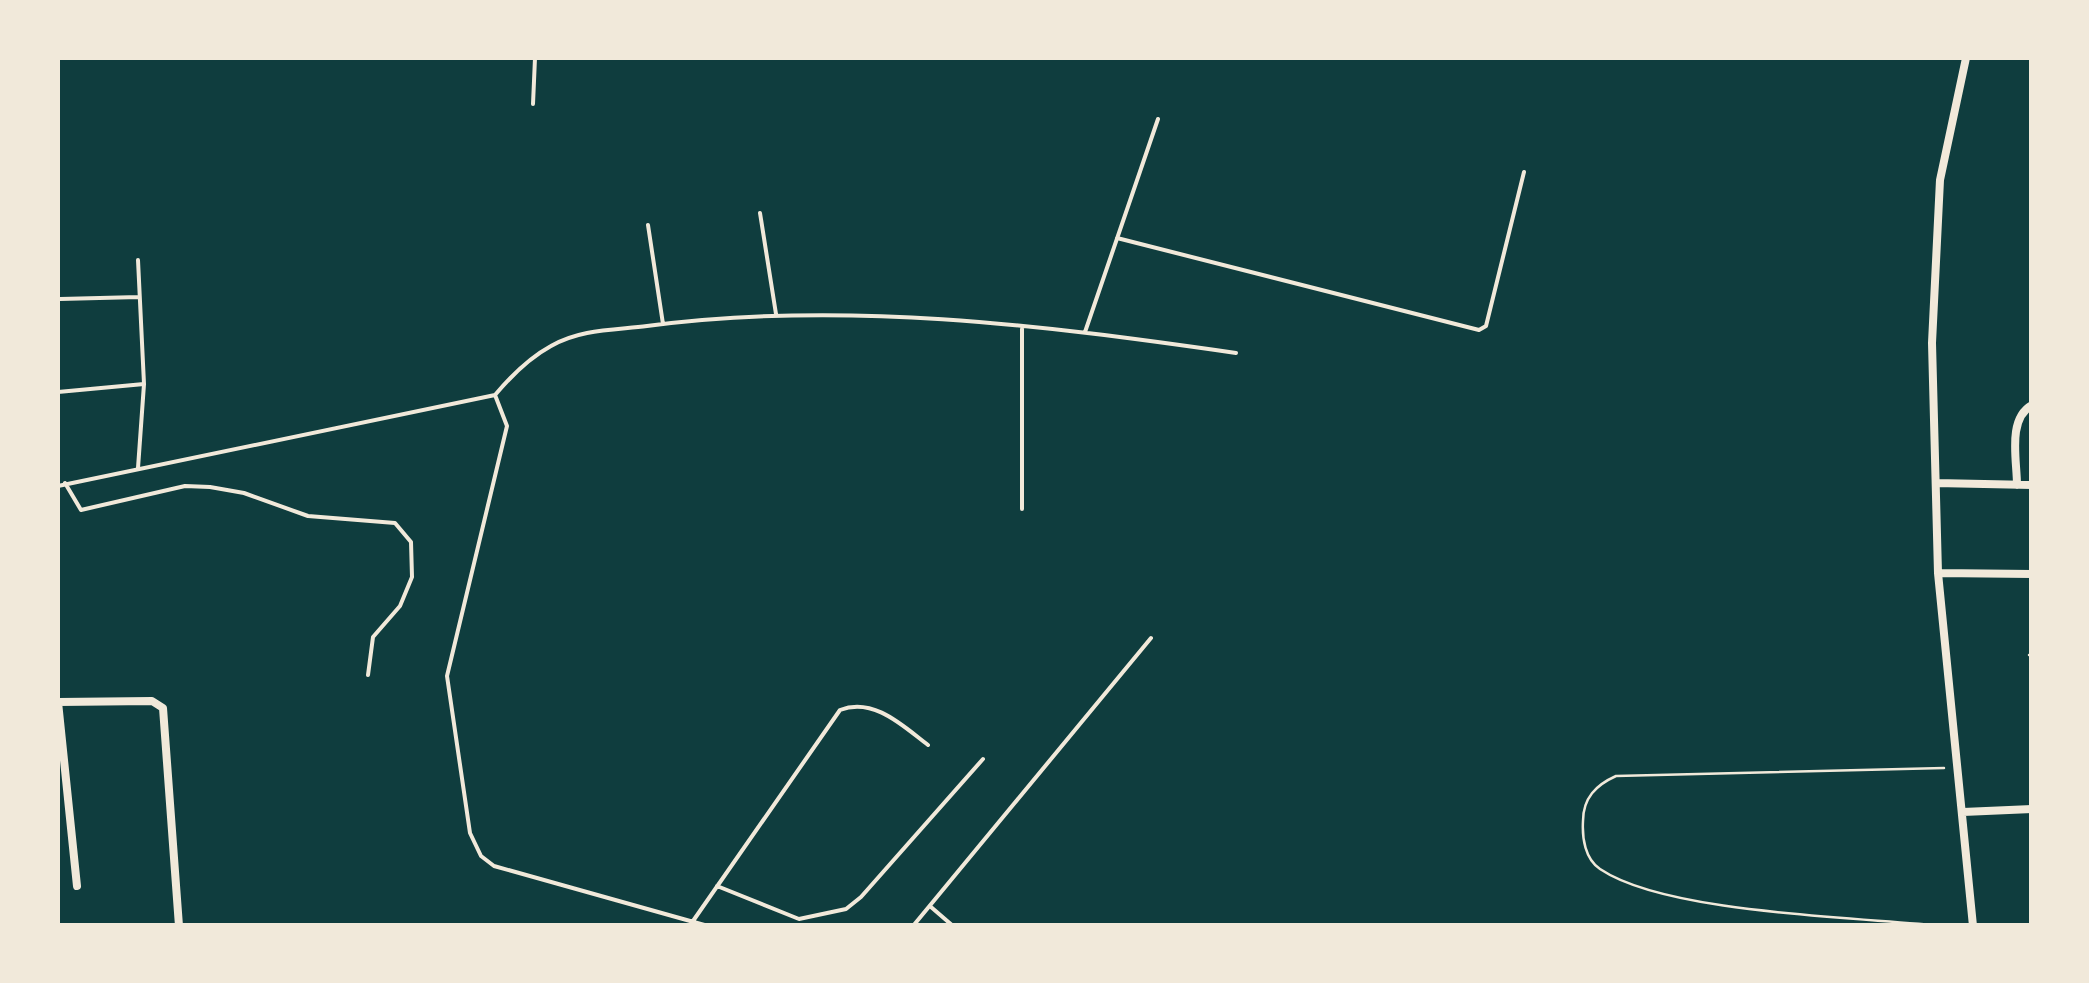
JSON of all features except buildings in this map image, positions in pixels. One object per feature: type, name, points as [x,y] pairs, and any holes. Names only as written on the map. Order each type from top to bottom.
[{"type":"street","points":[[1966,58],[1940,180],[1934,230],[1936,483],[1938,573],[1974,926]]},
{"type":"street","points":[[2018,485],[2016,426],[2020,414],[2032,405]]},
{"type":"street","points":[[1936,483],[2032,485]]},
{"type":"street","points":[[1938,573],[2032,574]]},
{"type":"street","points":[[77,886],[58,702],[152,701],[162,708],[180,926]]},
{"type":"street","points":[[1962,812],[2032,809]]},
{"type":"lane","points":[[532,104],[535,58]]},
{"type":"lane","points":[[1084,333],[1158,119]]},
{"type":"lane","points":[[1117,238],[1479,330],[1486,326],[1524,172]]},
{"type":"lane","points":[[760,212],[776,314]]},
{"type":"lane","points":[[648,225],[663,324]]},
{"type":"lane","points":[[138,260],[144,384],[138,468]]},
{"type":"lane","points":[[60,299],[140,297]]},
{"type":"lane","points":[[58,486],[495,395],[517,370],[553,344],[593,332],[663,324],[776,314],[869,314],[1084,333],[1236,353]]},
{"type":"lane","points":[[1022,327],[1022,509]]},
{"type":"lane","points":[[58,392],[144,384]]},
{"type":"lane","points":[[495,395],[507,426],[447,676],[470,832],[481,856],[494,866],[708,926]]},
{"type":"lane","points":[[66,483],[81,510],[185,486],[210,487],[244,493],[308,516],[395,523],[411,542],[412,577],[400,606],[372,637],[368,676]]},
{"type":"lane","points":[[913,926],[1151,638]]},
{"type":"lane","points":[[693,921],[840,710],[853,706],[880,710],[928,745]]},
{"type":"lane","points":[[717,886],[799,919],[846,909],[983,759]]},
{"type":"lane","points":[[931,907],[953,926]]},
{"type":"path","points":[[1944,926],[1696,902],[1643,887],[1597,868],[1586,850],[1583,813],[1599,784],[1635,773],[1959,768]]}]
